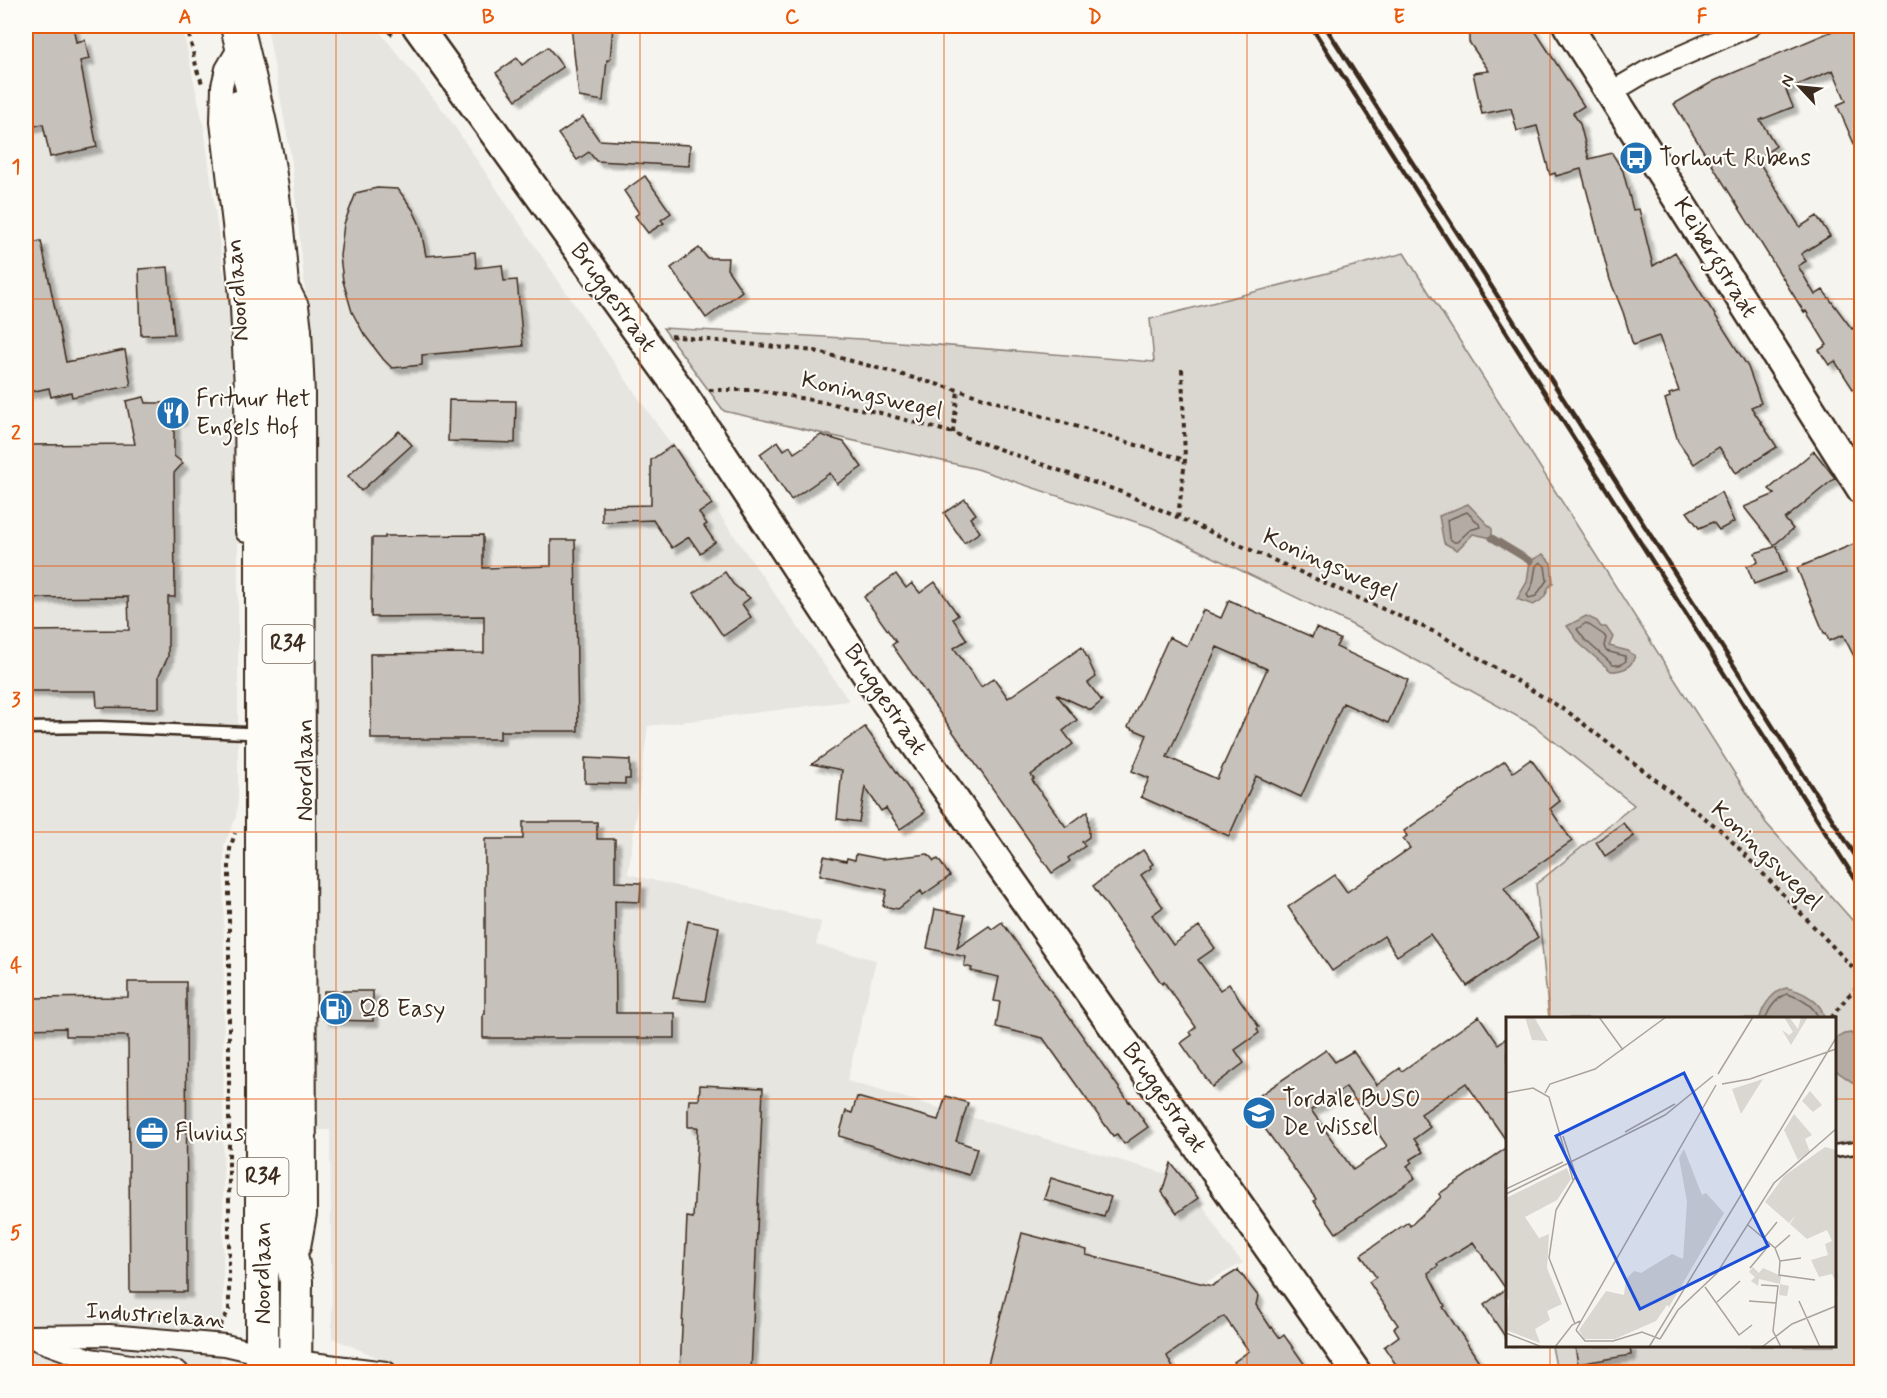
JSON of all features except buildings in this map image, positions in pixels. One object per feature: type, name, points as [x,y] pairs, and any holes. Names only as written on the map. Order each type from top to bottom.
[{"type":"main road","name":"Noordlaan","points":[[236,34],[268,166],[281,278],[287,390],[288,1182],[289,1229],[296,1281],[295,1367]]},
{"type":"main road","name":"Noordlaan","points":[[236,34],[240,132],[250,224],[262,391],[263,1363]]},
{"type":"street","name":"Bruggestraat","points":[[417,26],[682,393],[871,681],[1356,1372]]},
{"type":"street","name":"Keibergstraat","points":[[1568,26],[1862,490]]},
{"type":"street","points":[[1610,93],[1647,71],[1750,26]]},
{"type":"street","name":"Noordlaan","points":[[236,34],[222,86],[221,122],[233,224],[244,377],[246,752],[252,766],[263,778]]},
{"type":"street","name":"Industrielaan","points":[[26,1336],[109,1335],[225,1345],[263,1363],[386,1372]]},
{"type":"street","name":"Industrielaan","points":[[26,1336],[90,1359],[178,1372]]},
{"type":"lane","points":[[26,728],[100,727],[246,732]]},
{"type":"lane","points":[[1836,1151],[1862,1147]]},
{"type":"path","points":[[638,333],[815,351],[958,390],[1185,460]]},
{"type":"path","points":[[1178,517],[1185,460],[1182,369]]},
{"type":"path","name":"Koningswegel","points":[[682,393],[719,389],[756,390],[877,412],[953,433],[1122,492],[1439,634],[1568,712],[1723,832],[1862,977]]},
{"type":"path","points":[[953,433],[958,390]]},
{"type":"path","points":[[225,1316],[230,1310],[229,867],[230,849],[237,827]]},
{"type":"path","points":[[1832,1017],[1847,997],[1862,983]]},
{"type":"shaded area","points":[[26,26],[182,26],[204,128],[232,318],[238,440],[238,797],[236,817],[224,845],[223,1310],[220,1372],[26,1372]]},
{"type":"shaded area","points":[[267,26],[375,26],[446,114],[597,338],[849,701],[648,726],[628,874],[821,922],[816,945],[876,960],[847,1081],[1188,1180],[1225,1242],[1243,1263],[1208,1281],[1198,1311],[1206,1321],[1167,1356],[1175,1372],[412,1372],[332,1338],[330,1130],[312,1130],[309,327],[291,156]]},
{"type":"shaded area","points":[[1404,253],[1766,823],[1861,930],[1861,1372],[1557,1372],[1552,1347],[1836,1347],[1836,1017],[1549,1017],[1536,884],[1634,805],[1533,725],[1347,622],[1151,527],[977,469],[724,411],[663,328],[861,339],[1154,362],[1150,319]]},
{"type":"water","points":[[1468,504],[1492,529],[1492,538],[1473,534],[1457,550],[1444,543],[1439,516]]},
{"type":"water","points":[[1543,554],[1551,563],[1553,583],[1543,598],[1533,605],[1517,599],[1527,582],[1530,561]]},
{"type":"water","points":[[1586,616],[1597,621],[1601,627],[1606,627],[1613,637],[1609,646],[1628,651],[1635,656],[1629,666],[1611,671],[1580,644],[1567,626]]},
{"type":"water","points":[[1787,988],[1811,998],[1820,1007],[1824,1017],[1760,1017],[1770,999],[1782,989]]},
{"type":"water","points":[[1851,1033],[1861,1046],[1861,1088],[1836,1071],[1836,1038]]},
{"type":"waterway","points":[[1492,538],[1530,561]]},
{"type":"railway","points":[[1311,26],[1862,890]]},
{"type":"railway","points":[[1325,26],[1862,866]]},
{"type":"place","name":"Torhout Rubens","points":[[1636,158]]},
{"type":"place","name":"Frituur Het Engels Hof","points":[[173,413]]},
{"type":"place","name":"Q8 Easy","points":[[336,1009]]},
{"type":"place","name":"Tordale BUSO De Wissel","points":[[1259,1113]]},
{"type":"place","name":"Fluvius","points":[[152,1133]]}]
